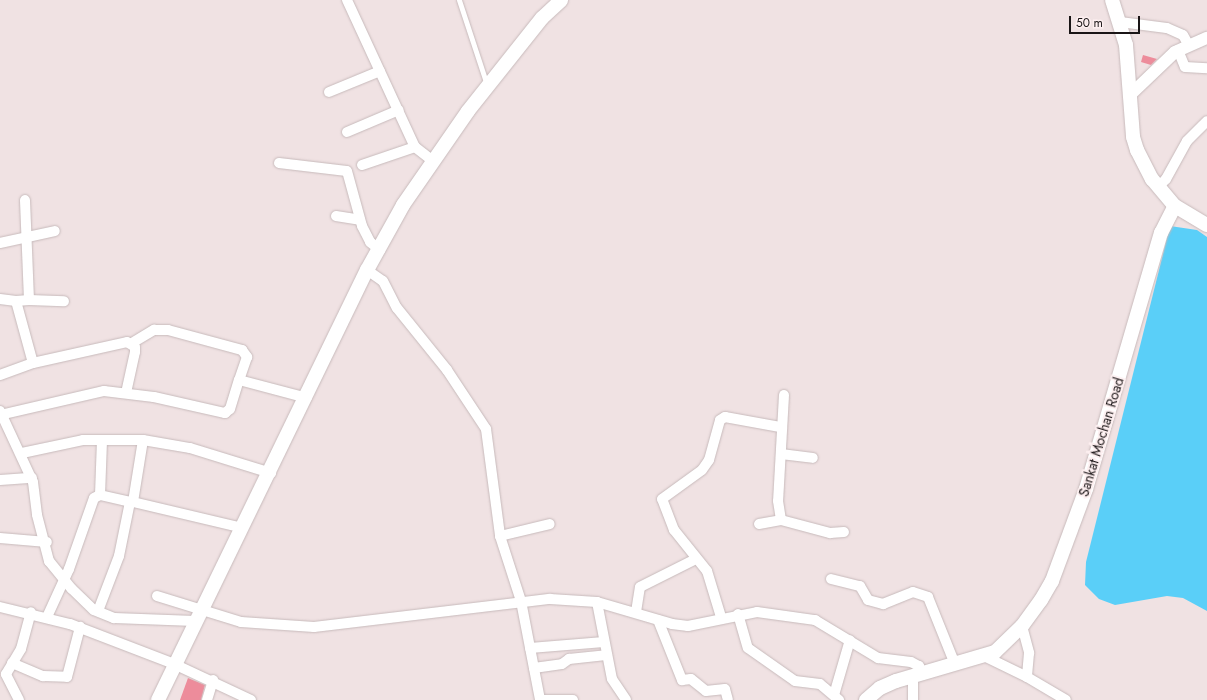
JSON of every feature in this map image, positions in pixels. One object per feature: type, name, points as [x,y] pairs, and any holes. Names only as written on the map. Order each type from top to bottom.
[{"type":"main road","points":[[158,700],[174,664],[307,398],[367,270],[380,250],[403,205],[487,86],[542,18],[561,0]]},
{"type":"main road","points":[[1112,0],[1126,45],[1133,137],[1144,165],[1158,187],[1175,206],[1206,223]]},
{"type":"main road","name":"Sankat Mochan Road","points":[[990,654],[1022,626],[1052,581],[1086,488],[1160,233],[1175,206]]},
{"type":"main road","points":[[866,700],[880,688],[917,674],[990,654]]},
{"type":"street","points":[[347,0],[415,147],[434,162]]},
{"type":"street","points":[[1120,22],[1167,28],[1183,34],[1185,67],[1207,68]]},
{"type":"street","points":[[1130,95],[1183,47],[1207,38]]},
{"type":"street","points":[[329,92],[380,71]]},
{"type":"street","points":[[347,132],[398,110]]},
{"type":"street","points":[[1158,187],[1166,179],[1186,141],[1207,122]]},
{"type":"street","points":[[362,165],[415,147]]},
{"type":"street","points":[[279,163],[347,171],[360,220],[370,242],[380,250]]},
{"type":"street","points":[[25,200],[29,300]]},
{"type":"street","points":[[336,216],[360,220]]},
{"type":"street","points":[[0,243],[54,231]]},
{"type":"street","points":[[367,270],[383,281],[397,308],[480,415],[490,444],[500,536],[520,601],[540,700],[573,700]]},
{"type":"street","points":[[0,299],[64,301]]},
{"type":"street","points":[[16,300],[33,363]]},
{"type":"street","points":[[0,375],[33,363],[132,343],[147,332],[161,330],[242,350],[246,357],[230,409],[225,413],[126,393],[98,392],[1,414],[22,452],[32,478],[37,515],[47,542],[49,560],[72,589],[98,611],[133,621],[198,616],[241,622],[314,627],[520,601],[575,599],[597,602],[636,612],[658,620],[688,626],[721,617],[757,612],[815,620],[878,658],[911,662],[919,666],[913,700]]},
{"type":"street","points":[[126,393],[135,352],[132,343]]},
{"type":"street","points":[[240,380],[307,398]]},
{"type":"street","points":[[781,520],[778,501],[781,454],[780,427],[784,395]]},
{"type":"street","points":[[721,617],[707,571],[674,530],[664,502],[664,494],[694,479],[702,470],[709,460],[720,420],[725,417],[780,427]]},
{"type":"street","points":[[22,452],[68,443],[143,440],[190,448],[271,472]]},
{"type":"street","points":[[98,611],[118,556],[131,502],[143,440]]},
{"type":"street","points":[[100,495],[102,441]]},
{"type":"street","points":[[781,454],[813,458]]},
{"type":"street","points":[[0,480],[32,478]]},
{"type":"street","points":[[47,617],[64,578],[94,498],[100,495],[243,528]]},
{"type":"street","points":[[759,524],[781,520],[830,534],[844,532]]},
{"type":"street","points":[[500,536],[550,524]]},
{"type":"street","points":[[0,538],[47,542]]},
{"type":"street","points":[[636,612],[640,588],[696,559]]},
{"type":"street","points":[[831,579],[860,586],[868,600],[883,604],[913,592],[928,597],[955,664]]},
{"type":"street","points":[[157,596],[198,616]]},
{"type":"street","points":[[597,602],[606,655],[612,679],[626,700]]},
{"type":"street","points":[[0,607],[31,612],[80,628],[213,680],[251,700]]},
{"type":"street","points":[[19,700],[6,674],[21,649],[31,612]]},
{"type":"street","points":[[738,614],[748,648],[795,680],[820,684],[836,698],[850,640]]},
{"type":"street","points":[[658,620],[682,680],[691,679],[706,691],[725,689],[728,700]]},
{"type":"street","points":[[1022,626],[1029,653],[1027,677]]},
{"type":"street","points":[[12,663],[43,676],[67,677],[80,628]]},
{"type":"street","points":[[530,648],[604,642]]},
{"type":"street","points":[[990,654],[1027,677],[1045,695],[1066,700]]},
{"type":"street","points":[[534,668],[562,664],[569,659],[606,655]]},
{"type":"street","points":[[207,700],[213,680]]},
{"type":"lane","points":[[459,0],[487,86]]},
{"type":"water","points":[[1170,226],[1197,230],[1207,237],[1207,611],[1183,598],[1167,596],[1115,605],[1099,599],[1085,585],[1086,562]]},
{"type":"building","points":[[1143,55],[1157,59],[1151,65],[1141,62]]},
{"type":"building","points":[[188,678],[205,685],[201,700],[180,700]]}]
